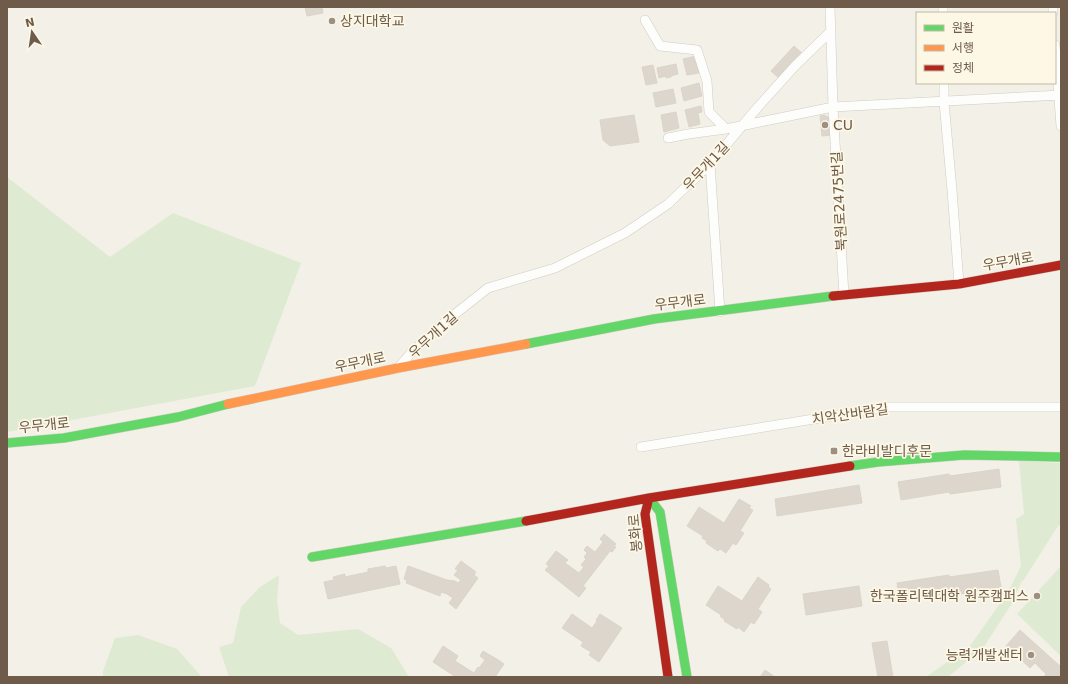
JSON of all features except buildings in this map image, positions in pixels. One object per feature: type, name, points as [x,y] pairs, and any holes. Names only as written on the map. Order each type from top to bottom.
[{"type":"street","name":"북원로2475번길","points":[[830,7],[833,107],[844,295]]},
{"type":"street","points":[[645,20],[660,46],[697,50],[706,81],[709,112],[726,129]]},
{"type":"street","name":"우무개1길","points":[[398,368],[412,352],[445,322],[488,288],[555,268],[625,233],[668,204],[710,164],[742,125],[795,66],[831,31]]},
{"type":"street","points":[[1056,55],[1061,126]]},
{"type":"street","points":[[944,84],[944,102],[959,284]]},
{"type":"street","points":[[668,138],[726,129],[833,107],[1060,95]]},
{"type":"street","name":"우무개로","points":[[710,164],[720,312]]},
{"type":"street","name":"우무개로","points":[[7,443],[64,438],[148,422],[398,368],[654,319],[720,312],[844,295],[959,284],[1061,265]]},
{"type":"street","name":"치악산바람길","points":[[641,447],[888,407],[1061,407]]},
{"type":"street","points":[[312,557],[533,520],[649,498],[878,462],[964,455],[1061,457]]},
{"type":"street","name":"봉화로","points":[[649,498],[645,514],[668,677]]},
{"type":"street","name":"봉화로","points":[[649,498],[660,512],[687,677]]},
{"type":"green space","points":[[7,177],[110,257],[173,213],[301,263],[255,386],[7,432]]},
{"type":"green space","points":[[1019,461],[1061,463],[1061,523],[1023,581],[1022,580],[1011,605],[983,648],[948,677],[926,677],[970,646],[1008,592],[1021,566],[1016,519],[1024,514]]},
{"type":"green space","points":[[1061,566],[1061,656],[1017,614]]},
{"type":"green space","points":[[279,575],[277,600],[280,623],[298,635],[358,629],[391,648],[409,677],[229,677],[219,647],[233,643],[241,607],[260,587]]},
{"type":"green space","points":[[138,635],[177,649],[202,677],[103,677],[103,671],[115,638]]},
{"type":"traffic: fast","points":[[526,344],[654,319],[833,296]]},
{"type":"traffic: fast","points":[[7,443],[64,438],[178,417],[228,404]]},
{"type":"traffic: fast","points":[[850,466],[878,462],[964,455],[1061,457]]},
{"type":"traffic: fast","points":[[649,498],[660,512],[687,677]]},
{"type":"traffic: fast","points":[[312,557],[526,521]]},
{"type":"traffic: slow","points":[[228,404],[398,368],[526,344]]},
{"type":"traffic: jam","points":[[833,296],[959,284],[1061,265]]},
{"type":"traffic: jam","points":[[526,521],[649,498],[850,466]]},
{"type":"traffic: jam","points":[[649,498],[645,514],[668,677]]},
{"type":"place","name":"상지대학교","points":[[332,21]]},
{"type":"place","name":"CU","points":[[825,125]]},
{"type":"place","name":"한라비발디후문","points":[[834,451]]},
{"type":"place","name":"한국폴리텍대학 원주캠퍼스","points":[[1037,596]]},
{"type":"place","name":"능력개발샌터","points":[[1031,655]]}]
